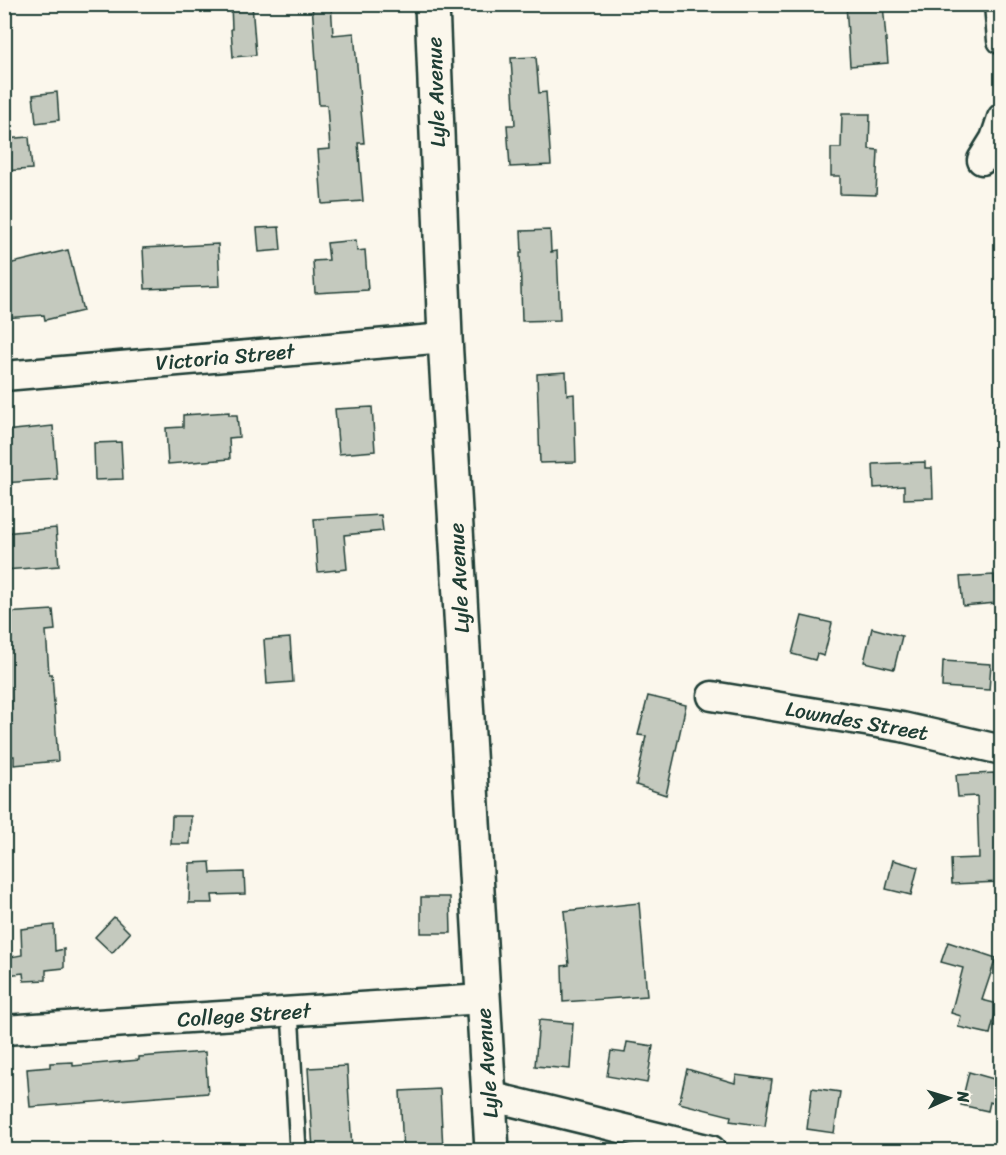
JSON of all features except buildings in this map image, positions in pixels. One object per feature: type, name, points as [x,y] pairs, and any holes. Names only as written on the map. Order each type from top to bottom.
[{"type":"street","name":"Lyle Avenue","points":[[432,4],[445,338],[492,1150]]},
{"type":"street","points":[[999,4],[1002,40]]},
{"type":"street","points":[[982,160],[995,139],[1002,118]]},
{"type":"street","name":"Victoria Street","points":[[4,376],[445,338]]},
{"type":"street","name":"Lowndes Street","points":[[712,696],[902,728],[1002,750]]},
{"type":"street","name":"College Street","points":[[4,1030],[483,999]]},
{"type":"street","points":[[489,1096],[711,1150]]},
{"type":"lane","points":[[290,1011],[298,1150]]}]
